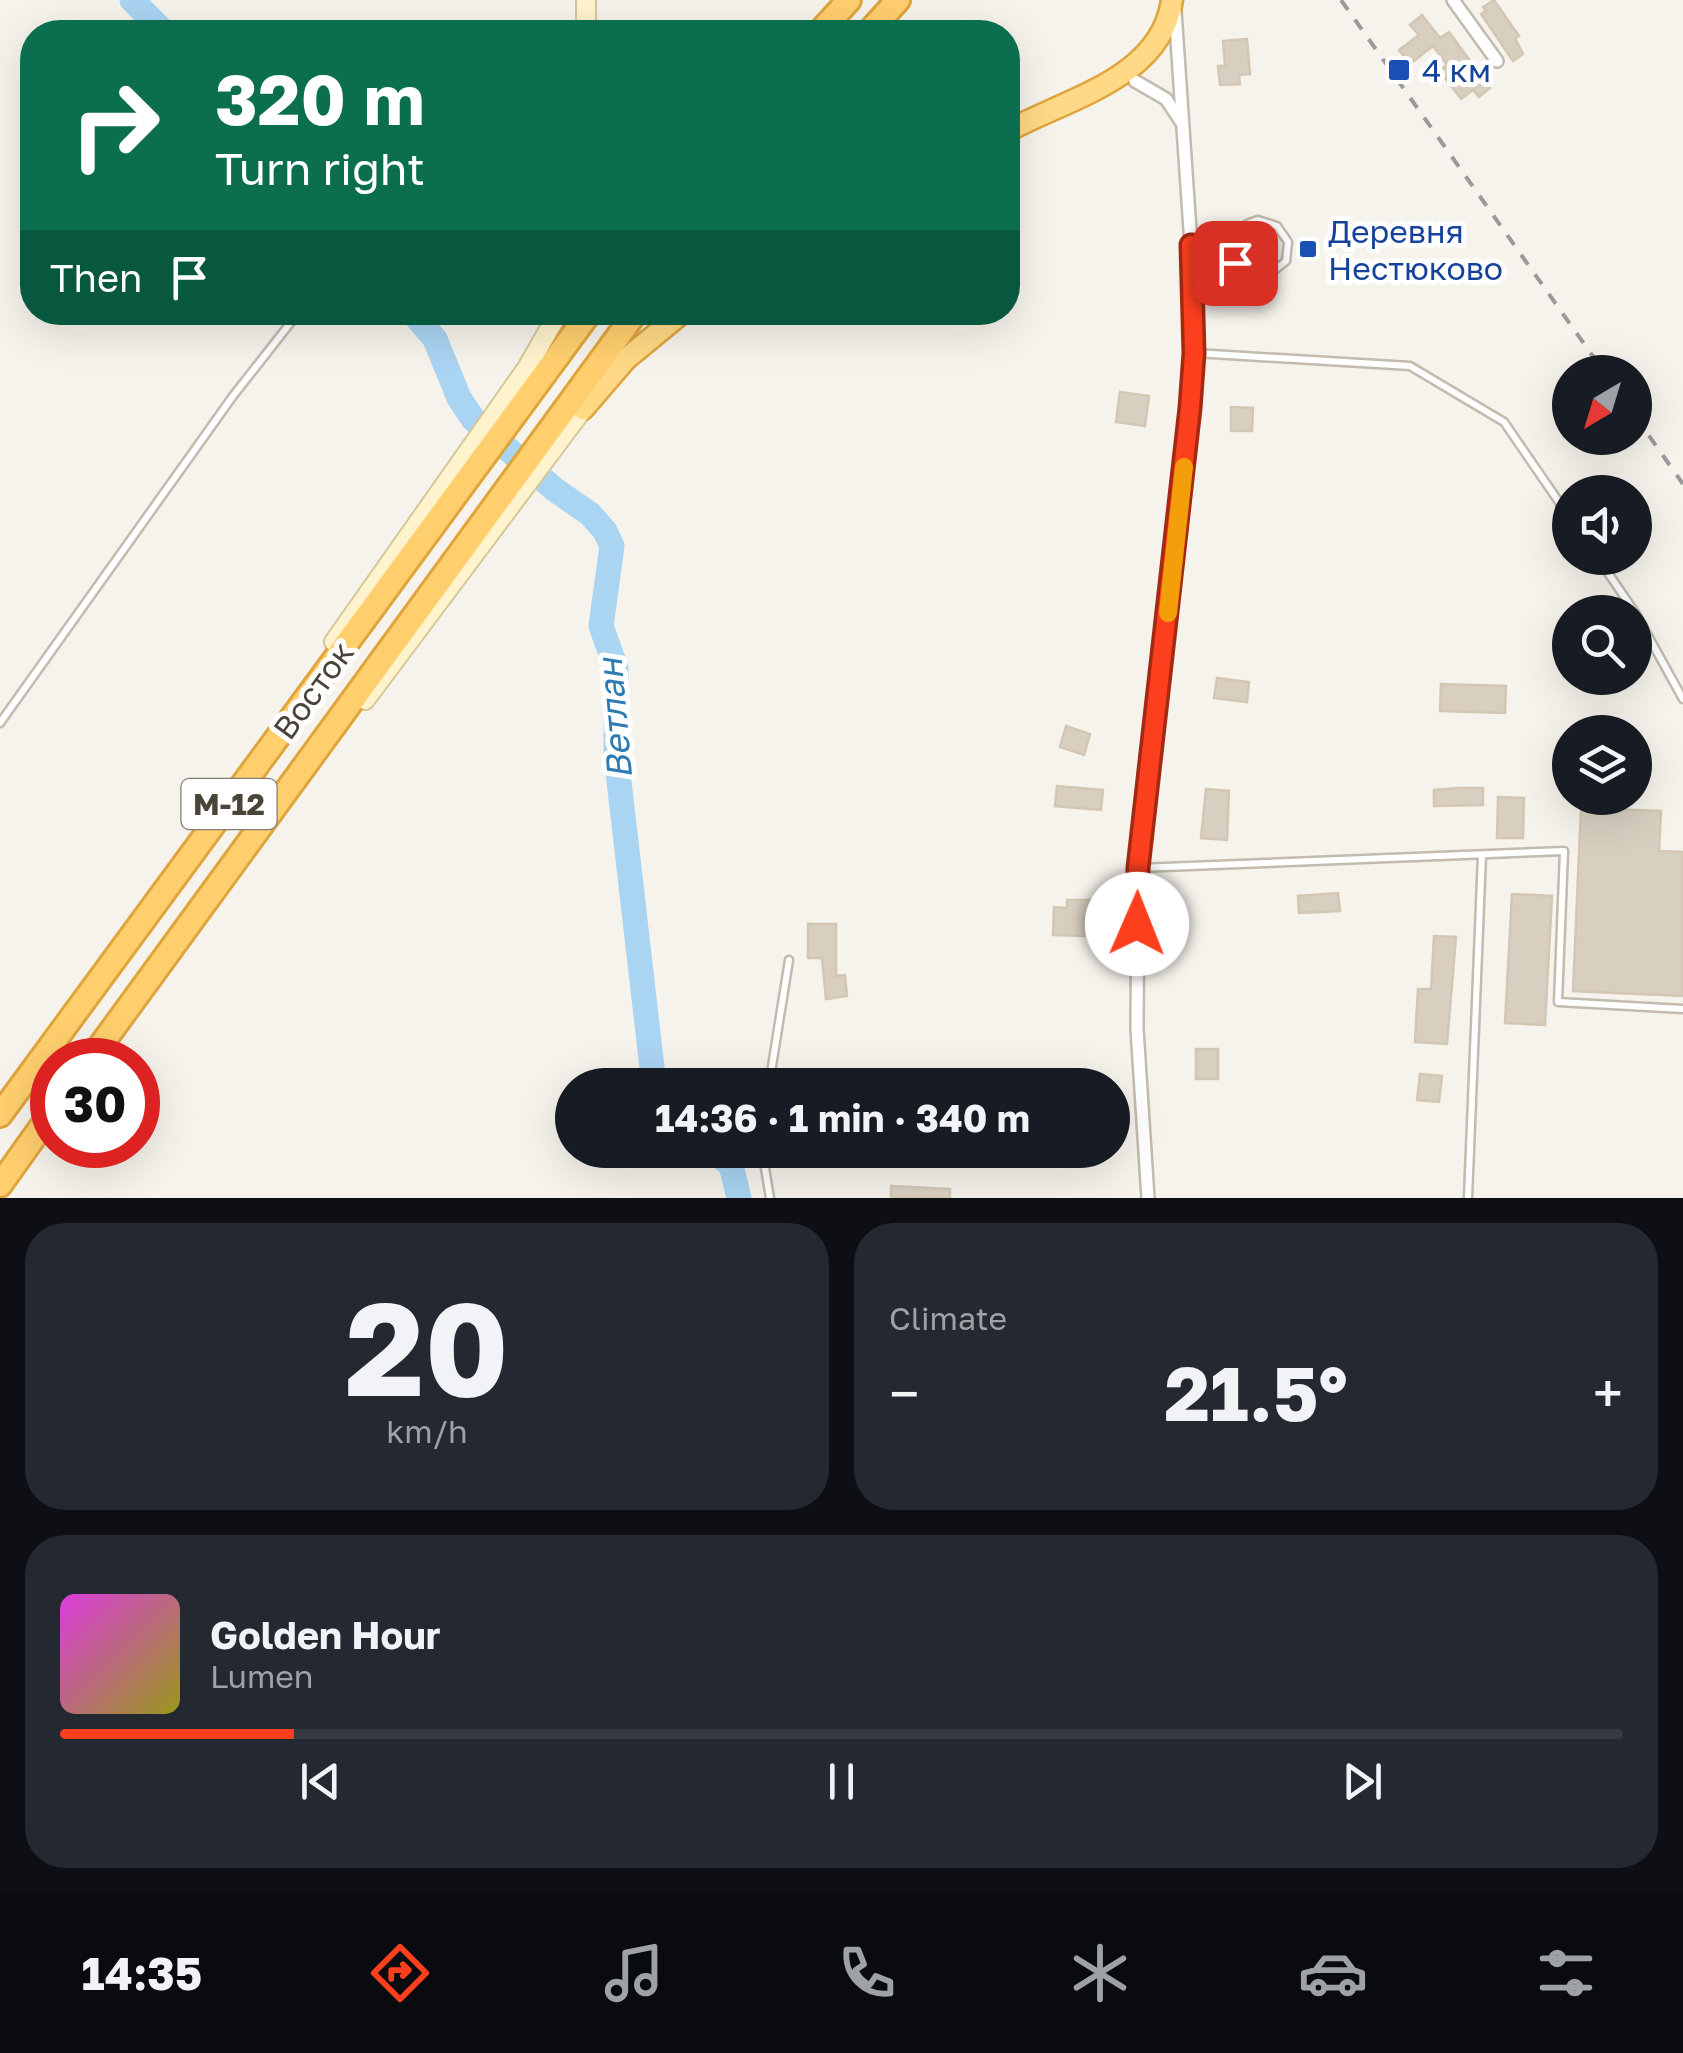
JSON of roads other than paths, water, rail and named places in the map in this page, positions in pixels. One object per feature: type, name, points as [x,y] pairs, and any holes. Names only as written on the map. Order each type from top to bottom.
[{"type":"highway","points":[[831,20],[850,0]]},
{"type":"highway","points":[[880,20],[898,0]]},
{"type":"highway","points":[[1020,125],[1110,82],[1139,62],[1163,33],[1173,0]]},
{"type":"highway","name":"Восток","points":[[0,1115],[223,812],[534,373],[578,325]]},
{"type":"highway","name":"Восток","points":[[106,1038],[252,835],[577,404],[628,325]]},
{"type":"highway","points":[[577,404],[667,325]]},
{"type":"highway","points":[[0,1185],[30,1143]]},
{"type":"main road","points":[[534,373],[554,325]]},
{"type":"street","points":[[1148,1198],[1137,1028],[1138,868],[1194,353],[1184,125],[1173,0]]},
{"type":"street","points":[[1453,0],[1497,62]]},
{"type":"street","points":[[1134,81],[1166,100],[1184,125]]},
{"type":"lane","points":[[1191,245],[1226,249],[1241,270],[1257,277],[1274,274],[1288,252],[1288,242],[1277,226],[1258,220],[1218,246]]},
{"type":"lane","points":[[0,722],[289,325]]},
{"type":"lane","points":[[1194,353],[1410,366],[1504,422],[1552,492]]},
{"type":"lane","points":[[1610,575],[1683,699]]},
{"type":"lane","points":[[1138,868],[1564,851],[1558,1002],[1683,1009]]},
{"type":"lane","points":[[1468,1198],[1482,854]]},
{"type":"lane","points":[[772,1068],[788,960]]},
{"type":"lane","points":[[765,1168],[770,1198]]},
{"type":"waterway","name":"Ветлан","points":[[132,0],[152,20]]},
{"type":"waterway","name":"Ветлан","points":[[423,325],[435,339],[459,398],[473,419],[554,489],[590,514],[612,546],[601,626],[616,668],[616,755],[652,1068]]},
{"type":"waterway","name":"Ветлан","points":[[732,1168],[739,1198]]},
{"type":"railway","points":[[1341,0],[1592,355]]},
{"type":"railway","points":[[1652,440],[1683,484]]},
{"type":"place","name":"4 км","points":[[1399,70]]},
{"type":"place","name":"Деревня Нестюково","points":[[1308,249]]}]
